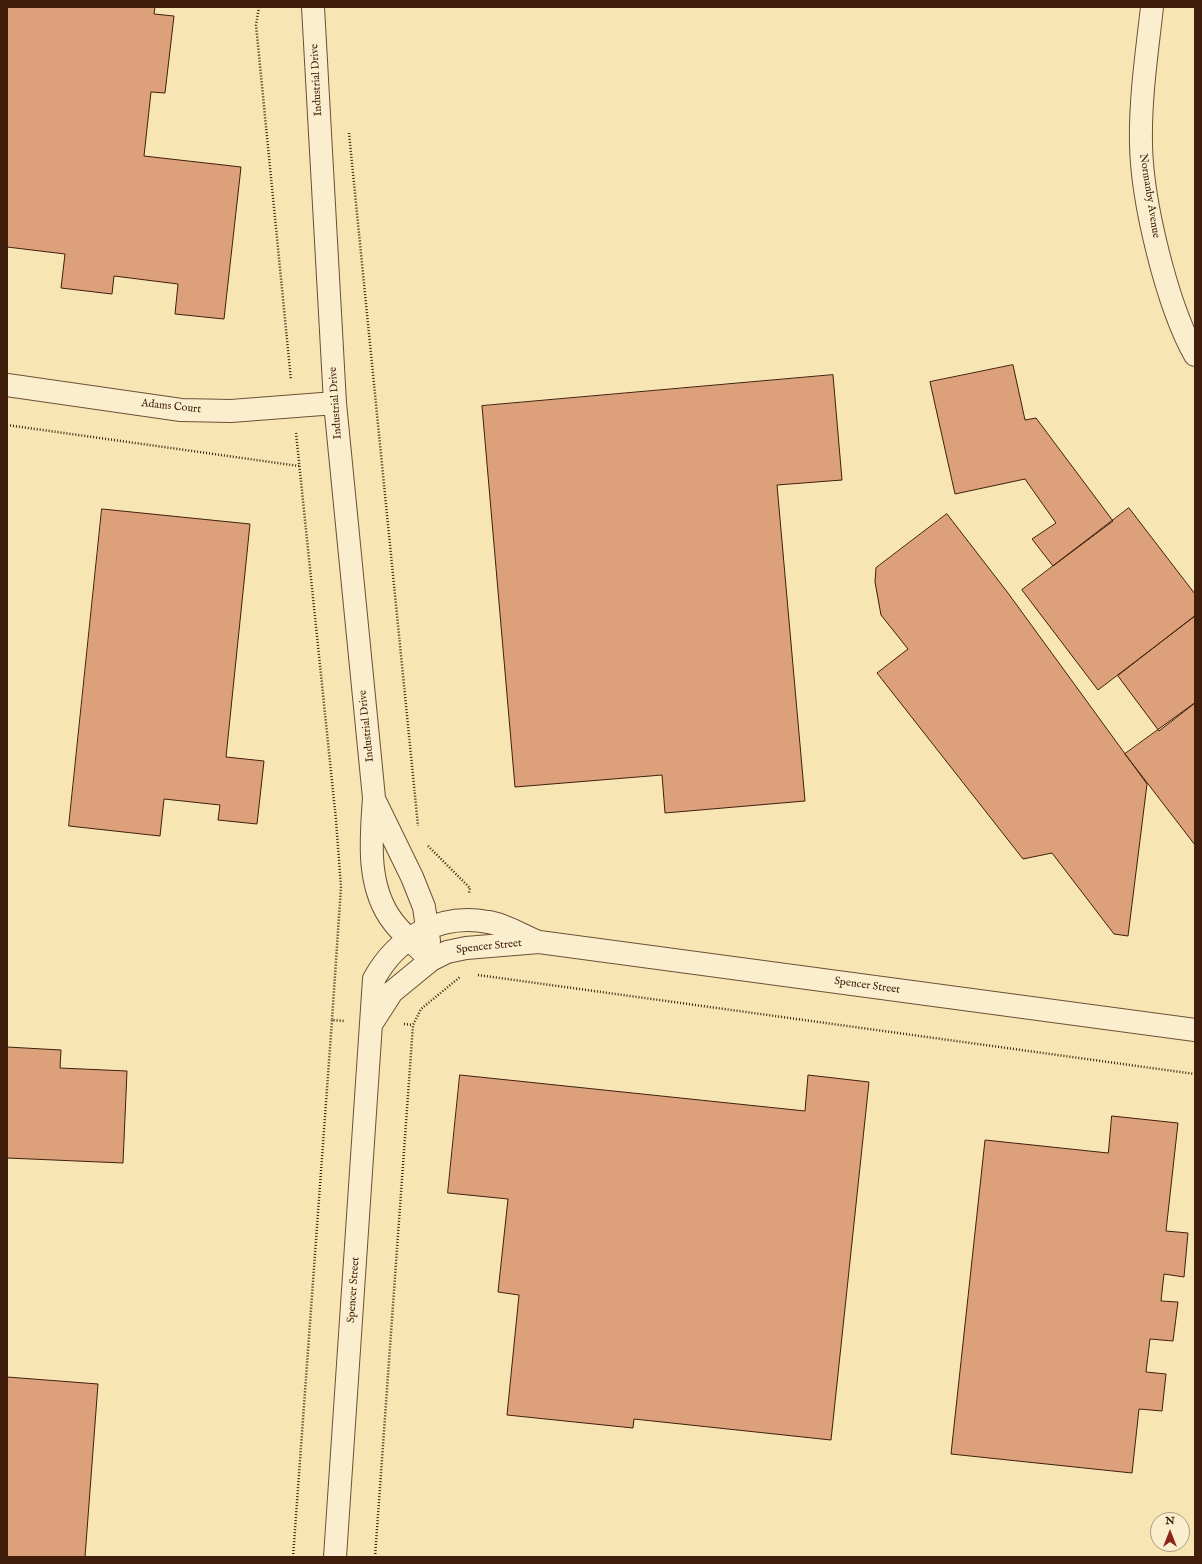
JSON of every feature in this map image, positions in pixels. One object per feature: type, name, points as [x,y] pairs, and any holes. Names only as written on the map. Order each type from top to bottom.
[{"type":"street","name":"Industrial Drive","points":[[313,7],[336,403],[374,798],[371,842],[374,876],[383,903],[394,923],[418,934],[431,960]]},
{"type":"street","name":"Normanby Avenue","points":[[1152,7],[1143,90],[1141,144],[1146,190],[1155,240],[1172,299],[1195,355]]},
{"type":"street","name":"Adams Court","points":[[7,385],[181,410],[231,411],[336,403]]},
{"type":"street","name":"Industrial Drive","points":[[374,798],[412,877],[424,907],[418,934]]},
{"type":"street","name":"Spencer Street","points":[[335,1557],[374,979],[383,962],[418,934],[438,923],[466,919],[490,922],[539,942]]},
{"type":"street","name":"Spencer Street","points":[[372,1023],[392,992],[431,960],[447,952],[466,948],[539,942],[1195,1030]]},
{"type":"path","points":[[259,7],[256,25],[299,466],[336,820],[341,886],[293,1557]]},
{"type":"path","points":[[349,131],[419,829]]},
{"type":"path","points":[[7,425],[299,466]]},
{"type":"path","points":[[425,843],[470,888],[466,919]]},
{"type":"path","points":[[466,948],[466,976]]},
{"type":"path","points":[[376,1557],[413,1025],[421,1009],[462,976],[477,975],[1195,1074]]},
{"type":"path","points":[[332,1020],[372,1023]]},
{"type":"building","points":[[7,7],[155,7],[154,14],[174,16],[165,93],[151,92],[144,156],[241,167],[224,319],[175,314],[178,284],[114,276],[112,294],[61,288],[65,254],[7,247]]},
{"type":"building","points":[[1013,365],[1025,420],[1036,418],[1113,521],[1053,566],[1032,539],[1056,523],[1025,479],[955,494],[930,382]]},
{"type":"building","points":[[833,375],[842,480],[777,485],[805,801],[665,813],[662,775],[515,787],[482,406]]},
{"type":"building","points":[[1129,508],[1195,594],[1195,616],[1098,690],[1022,590]]},
{"type":"building","points":[[102,509],[250,524],[226,757],[264,761],[257,824],[218,820],[220,805],[164,799],[160,836],[69,826]]},
{"type":"building","points":[[947,514],[1008,593],[1147,784],[1128,936],[1114,934],[1052,853],[1023,859],[877,673],[908,649],[881,615],[875,582],[876,568]]},
{"type":"building","points":[[1195,616],[1195,703],[1159,731],[1118,676]]},
{"type":"building","points":[[1195,703],[1195,845],[1125,754]]},
{"type":"building","points":[[7,1047],[61,1050],[60,1068],[127,1071],[123,1163],[7,1158]]},
{"type":"building","points":[[460,1075],[805,1111],[808,1075],[869,1082],[831,1440],[634,1419],[633,1428],[507,1415],[519,1295],[498,1292],[508,1199],[448,1193]]},
{"type":"building","points":[[1112,1116],[1178,1123],[1166,1231],[1188,1233],[1184,1277],[1164,1274],[1161,1301],[1178,1302],[1173,1341],[1150,1339],[1146,1372],[1166,1374],[1162,1411],[1139,1409],[1132,1473],[951,1454],[985,1140],[1108,1153]]},
{"type":"building","points":[[7,1377],[98,1384],[85,1557],[7,1557]]}]
